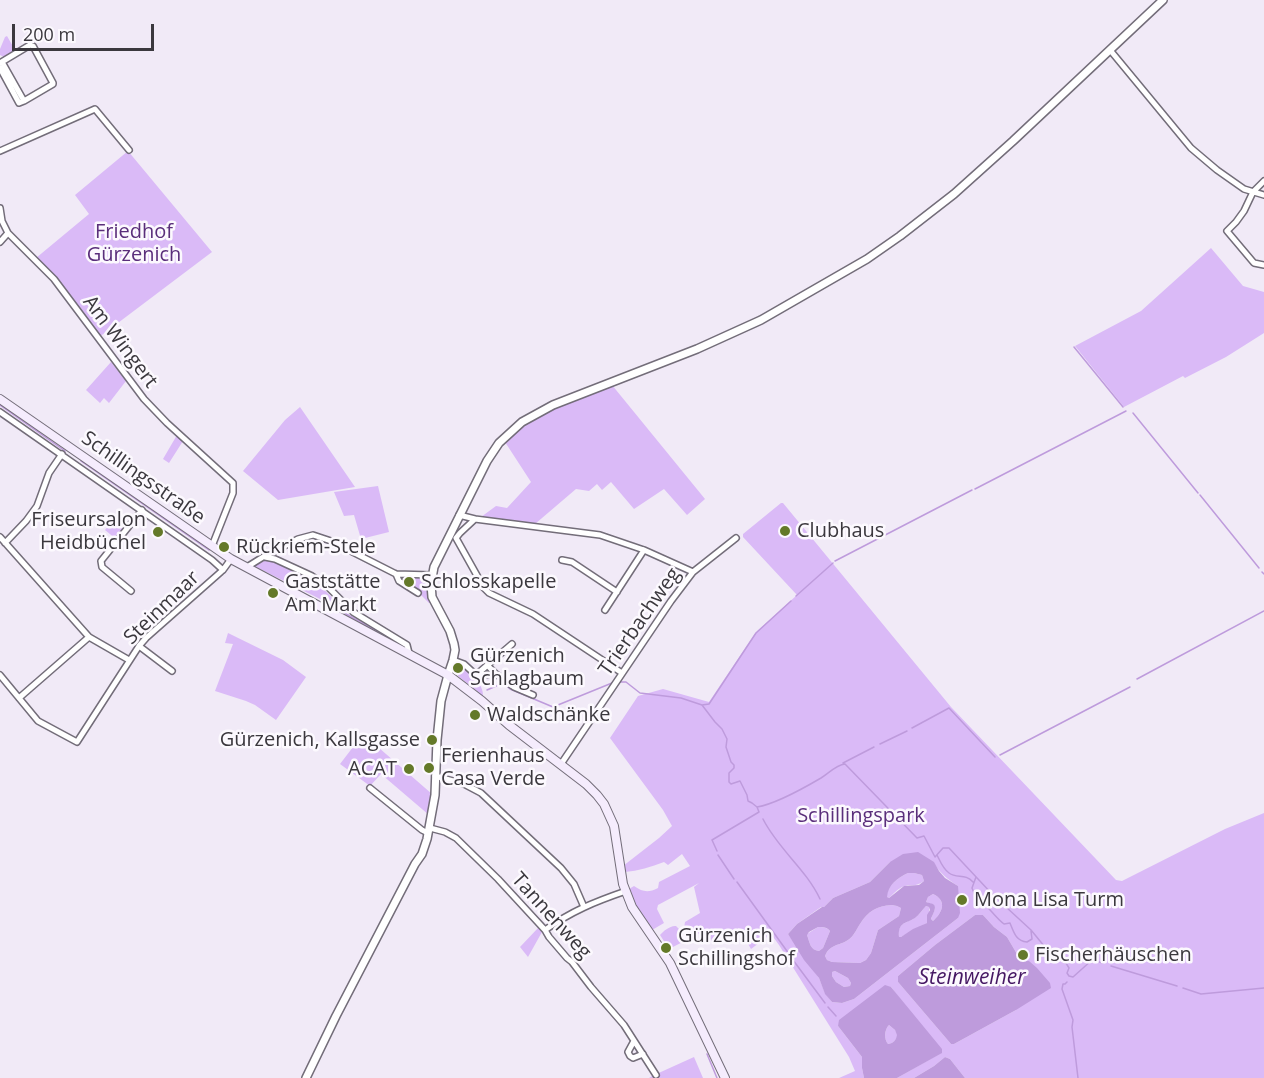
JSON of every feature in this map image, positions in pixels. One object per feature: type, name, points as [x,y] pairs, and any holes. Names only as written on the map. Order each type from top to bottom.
[{"type":"main road","name":"Schillingsstraße","points":[[0,399],[231,559],[448,675],[586,784],[605,805],[614,825],[626,891],[636,915],[670,963],[724,1078]]},
{"type":"street","points":[[306,1078],[417,862],[429,830],[433,808],[441,701],[453,660],[454,644],[450,631],[432,597],[432,575],[486,461],[499,443],[522,422],[537,413],[570,398],[697,350],[760,320],[867,259],[954,194],[1163,0]]},
{"type":"street","points":[[32,45],[53,80],[53,84],[24,101],[1,64],[32,45]]},
{"type":"street","points":[[1110,50],[1191,147],[1217,170],[1244,189],[1264,195]]},
{"type":"street","points":[[0,151],[95,109],[129,150]]},
{"type":"street","points":[[1264,182],[1253,192],[1244,211],[1227,231],[1254,263],[1264,265]]},
{"type":"street","name":"Am Wingert","points":[[0,208],[2,221],[8,233],[54,279],[144,399],[167,423],[231,479],[233,493],[212,546]]},
{"type":"street","points":[[0,242],[8,233]]},
{"type":"street","name":"Schillingsstraße","points":[[0,412],[142,510],[223,570]]},
{"type":"street","points":[[5,543],[37,506],[49,473],[62,454]]},
{"type":"street","points":[[131,591],[100,564],[142,510]]},
{"type":"street","points":[[459,515],[600,535],[644,550],[693,572]]},
{"type":"street","points":[[475,519],[456,538],[484,588],[489,593],[533,614],[622,673]]},
{"type":"street","points":[[246,568],[298,539],[313,535],[332,541],[396,574],[432,575]]},
{"type":"street","points":[[0,537],[89,637],[129,660]]},
{"type":"street","name":"Trierbachweg","points":[[561,764],[670,601],[693,572],[736,538]]},
{"type":"street","points":[[605,610],[644,550]]},
{"type":"street","name":"Schillingsstraße","points":[[263,557],[275,559],[312,576],[327,586],[341,602],[364,619],[407,645],[409,653]]},
{"type":"street","name":"Steinmaar","points":[[19,698],[40,722],[77,742],[139,646],[223,570],[231,559]]},
{"type":"street","points":[[562,560],[572,562],[617,592]]},
{"type":"street","points":[[396,574],[399,581],[418,593]]},
{"type":"street","points":[[333,612],[341,602]]},
{"type":"street","points":[[0,675],[19,698],[89,637]]},
{"type":"street","points":[[477,676],[512,644]]},
{"type":"street","points":[[139,646],[172,671]]},
{"type":"street","points":[[453,660],[464,664],[477,676],[496,674]]},
{"type":"street","points":[[487,665],[514,687],[533,695]]},
{"type":"street","points":[[435,776],[464,784],[481,793],[561,868],[574,884],[584,907]]},
{"type":"street","name":"Tannenweg","points":[[370,788],[422,830],[445,832],[456,838],[498,879],[545,930],[624,1025],[656,1075]]},
{"type":"street","points":[[545,930],[565,916],[626,891]]},
{"type":"street","name":"Tannenweg","points":[[634,1041],[629,1054],[633,1058],[643,1054]]},
{"type":"green space","points":[[7,36],[15,50],[4,57],[0,55],[0,49]]},
{"type":"green space","name":"Friedhof Gürzenich","points":[[128,151],[212,252],[98,338],[36,258],[89,214],[75,195]]},
{"type":"green space","points":[[1211,248],[1243,286],[1264,292],[1264,333],[1226,357],[1185,378],[1183,376],[1124,407],[1075,346],[1141,311]]},
{"type":"green space","points":[[111,362],[126,381],[109,403],[104,398],[100,403],[86,390]]},
{"type":"green space","points":[[612,385],[705,499],[687,515],[664,489],[634,509],[611,482],[602,490],[597,484],[589,491],[576,489],[535,524],[481,517],[496,506],[507,508],[531,482],[505,442],[542,415]]},
{"type":"green space","points":[[300,407],[355,487],[278,500],[243,471],[285,420]]},
{"type":"green space","points":[[177,435],[183,441],[169,463],[163,459]]},
{"type":"green space","points":[[378,486],[389,532],[361,539],[354,515],[344,516],[334,492]]},
{"type":"green space","name":"Schillingspark","points":[[783,503],[951,707],[1116,880],[1122,881],[1225,829],[1264,813],[1264,1078],[965,1078],[950,1059],[945,1057],[914,1078],[897,1078],[941,1053],[891,987],[838,1026],[862,1057],[864,1078],[839,1078],[855,1071],[849,1057],[771,934],[751,949],[739,928],[712,942],[703,928],[702,932],[669,949],[660,935],[672,926],[679,929],[684,928],[685,922],[700,913],[694,887],[699,883],[658,905],[657,909],[664,923],[652,930],[636,907],[629,889],[634,886],[640,890],[654,890],[658,888],[659,882],[690,866],[682,854],[668,865],[664,862],[625,872],[623,866],[672,826],[663,810],[610,738],[638,696],[663,689],[709,702],[756,632],[797,595],[743,537],[743,534]],"holes":[[[890,862],[933,862],[944,876],[958,886],[958,918],[854,999],[842,1003],[832,1002],[825,993],[819,978],[788,934],[797,924],[824,907],[833,898],[870,882]],[[975,915],[983,915],[1007,937],[1023,961],[1016,1010],[951,1044],[898,982],[898,976]]]},
{"type":"green space","points":[[113,521],[123,529],[116,539],[105,530]]},
{"type":"green space","points":[[266,560],[286,566],[312,580],[334,600],[332,605],[254,566]]},
{"type":"green space","points":[[425,577],[429,579],[431,602],[429,603],[401,580]]},
{"type":"green space","points":[[228,633],[283,660],[306,677],[276,720],[255,705],[215,691],[233,644],[225,643]]},
{"type":"green space","points":[[459,666],[476,678],[483,696],[458,676]]},
{"type":"green space","points":[[363,734],[432,794],[429,815],[381,774],[370,786],[340,764]]},
{"type":"green space","points":[[908,873],[922,875],[924,881],[902,887],[889,898],[886,897],[894,882]]},
{"type":"green space","points":[[933,894],[941,900],[942,907],[933,921],[931,919],[935,909],[934,905],[926,902]]},
{"type":"green space","points":[[892,905],[901,908],[899,916],[878,930],[871,953],[866,960],[860,963],[827,960],[825,956],[829,949],[850,938],[870,913],[877,908]]},
{"type":"green space","points":[[926,906],[929,907],[927,923],[899,937],[901,925],[916,917]]},
{"type":"green space","points":[[818,927],[830,931],[823,948],[819,951],[812,948],[807,935]]},
{"type":"green space","points":[[538,928],[542,932],[528,957],[520,947]]},
{"type":"green space","points":[[835,971],[848,978],[850,986],[844,987],[836,982],[832,976],[832,972]]},
{"type":"green space","points":[[889,1025],[898,1035],[892,1043],[888,1044],[885,1034]]},
{"type":"green space","points":[[694,1057],[703,1078],[649,1078],[652,1076]]},
{"type":"water","points":[[918,852],[934,862],[945,878],[958,886],[960,913],[958,918],[854,999],[842,1003],[832,1002],[825,994],[819,978],[804,960],[788,934],[797,924],[824,907],[833,898],[870,882],[890,862],[903,854]],"holes":[[[908,873],[914,873],[922,875],[924,881],[919,885],[904,886],[889,898],[887,897],[891,885]],[[933,894],[941,900],[941,911],[933,921],[931,919],[935,909],[934,905],[926,902]],[[887,906],[901,908],[899,916],[878,930],[871,953],[866,960],[860,963],[827,960],[825,956],[829,949],[850,938],[870,913],[877,908]],[[926,906],[929,907],[927,923],[899,937],[901,926],[915,918]],[[818,927],[830,931],[823,948],[819,951],[812,948],[807,935]],[[835,971],[848,978],[850,986],[844,987],[832,976],[832,972]]]},
{"type":"water","name":"Steinweiher","points":[[975,915],[983,915],[1007,937],[1017,954],[1037,968],[1050,983],[1051,988],[1016,1010],[951,1044],[898,982],[898,976]]},
{"type":"water","points":[[885,985],[891,987],[942,1049],[942,1053],[897,1078],[864,1078],[862,1057],[838,1026],[839,1020]],"holes":[[[889,1025],[895,1030],[896,1038],[888,1044],[885,1037],[886,1029]]]},
{"type":"water","points":[[945,1057],[950,1059],[965,1078],[914,1078],[934,1066]]},
{"type":"waterway","points":[[1074,347],[1123,407]]},
{"type":"waterway","points":[[0,405],[65,451]]},
{"type":"waterway","points":[[975,489],[1126,411]]},
{"type":"waterway","points":[[1133,413],[1198,493]]},
{"type":"waterway","points":[[81,461],[209,550]]},
{"type":"waterway","points":[[835,561],[972,490]]},
{"type":"waterway","points":[[1200,495],[1259,568]]},
{"type":"waterway","points":[[796,596],[833,563]]},
{"type":"waterway","points":[[702,705],[709,704],[756,633],[791,601]]},
{"type":"waterway","points":[[339,610],[396,642]]},
{"type":"waterway","points":[[1137,679],[1264,611]]},
{"type":"waterway","points":[[620,682],[626,682],[640,693],[681,698],[702,705],[722,729],[727,739],[726,747],[734,765],[729,773],[729,782],[731,784],[740,781],[748,801],[757,807],[789,795],[845,764],[917,838],[924,836],[935,857],[943,848],[949,848],[993,895],[1031,930],[1049,952],[1059,956],[1062,953],[1063,962],[1069,968],[1067,973],[1069,976],[1073,977],[1092,960],[1103,963]]},
{"type":"waterway","points":[[487,690],[503,683],[510,689],[553,707],[612,683]]},
{"type":"waterway","points":[[1000,755],[1130,687]]},
{"type":"waterway","points":[[912,728],[949,708],[995,757]]},
{"type":"waterway","points":[[880,744],[907,731]]},
{"type":"waterway","points":[[843,763],[874,747]]},
{"type":"waterway","points":[[717,851],[712,840],[759,812],[757,807]]},
{"type":"waterway","points":[[763,819],[820,899]]},
{"type":"waterway","points":[[718,855],[734,879]]},
{"type":"waterway","points":[[937,855],[949,873],[973,882]]},
{"type":"waterway","points":[[976,877],[972,888],[976,898],[1004,924],[1010,923],[1020,940],[1027,942],[1032,939],[1031,931]]},
{"type":"waterway","points":[[737,882],[792,958]]},
{"type":"waterway","points":[[793,960],[825,1003]]},
{"type":"waterway","points":[[1111,966],[1177,986]]},
{"type":"waterway","points":[[1067,982],[1063,984],[1062,989],[1073,1020],[1078,1078]]},
{"type":"waterway","points":[[1183,988],[1201,994],[1264,988]]},
{"type":"waterway","points":[[828,1007],[836,1016]]},
{"type":"waterway","points":[[707,1054],[717,1078]]},
{"type":"place","name":"Clubhaus","points":[[785,531]]},
{"type":"place","name":"Friseursalon Heidbüchel","points":[[158,532]]},
{"type":"place","name":"Rückriem-Stele","points":[[224,547]]},
{"type":"place","name":"Schlosskapelle","points":[[409,582]]},
{"type":"place","name":"Gaststätte Am Markt","points":[[273,593]]},
{"type":"place","name":"Gürzenich Schlagbaum","points":[[458,668]]},
{"type":"place","name":"Waldschänke","points":[[475,715]]},
{"type":"place","name":"Gürzenich, Kallsgasse","points":[[432,740]]},
{"type":"place","name":"Ferienhaus Casa Verde","points":[[429,768]]},
{"type":"place","name":"ACAT","points":[[409,769]]},
{"type":"place","name":"Mona Lisa Turm","points":[[962,900]]},
{"type":"place","name":"Gürzenich Schillingshof","points":[[666,948]]},
{"type":"place","name":"Fischerhäuschen","points":[[1023,955]]}]
